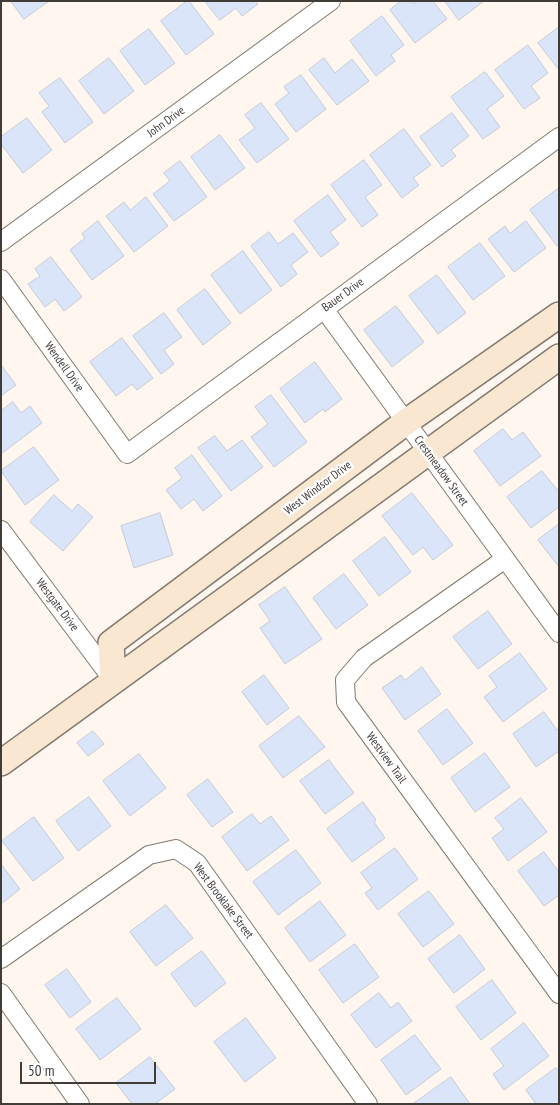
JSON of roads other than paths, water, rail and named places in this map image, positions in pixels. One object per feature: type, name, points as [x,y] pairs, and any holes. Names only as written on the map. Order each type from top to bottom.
[{"type":"street","name":"John Drive","points":[[1,242],[331,1]]},
{"type":"street","name":"Bauer Drive","points":[[127,454],[559,137]]},
{"type":"street","name":"Wendell Drive","points":[[1,279],[127,454]]},
{"type":"street","name":"Crestmeadow Street","points":[[324,309],[559,633]]},
{"type":"street","name":"West Windsor Drive","points":[[113,680],[111,643],[406,422],[559,315]]},
{"type":"street","points":[[1,763],[427,451],[559,357]]},
{"type":"street","name":"Westgate Drive","points":[[1,530],[113,680]]},
{"type":"street","name":"Westview Trail","points":[[506,559],[364,658],[345,680],[346,702],[559,994]]},
{"type":"street","name":"West Brooklake Street","points":[[1,959],[149,854],[176,849],[197,863],[368,1104]]},
{"type":"street","points":[[1,994],[80,1104]]}]
